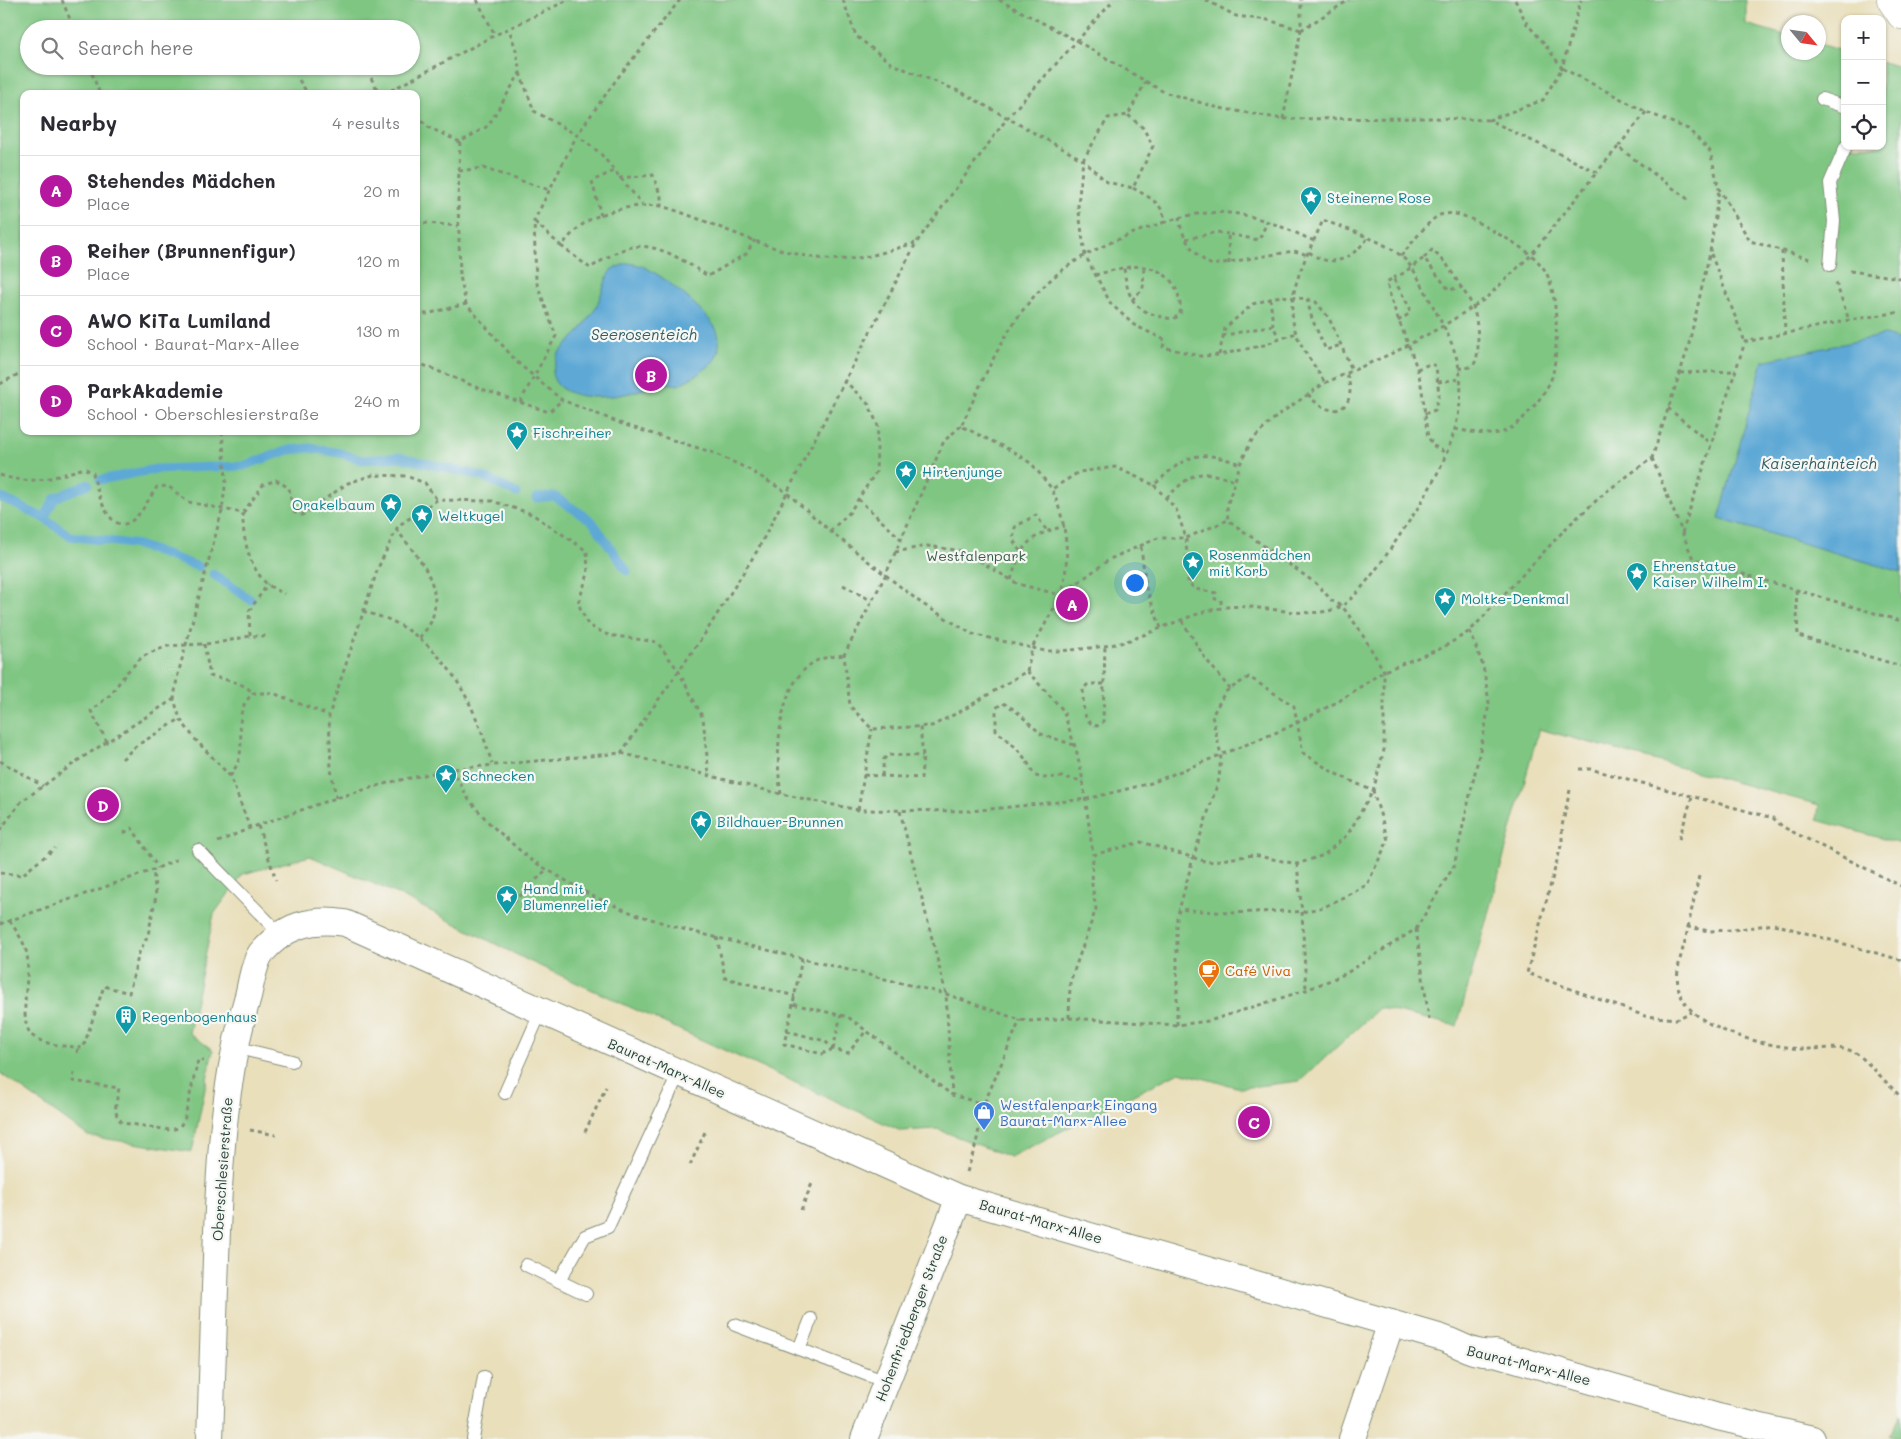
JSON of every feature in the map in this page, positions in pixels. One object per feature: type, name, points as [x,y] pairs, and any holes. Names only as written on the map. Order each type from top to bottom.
[{"type":"street","points":[[1891,0],[1901,15]]},
{"type":"street","name":"Baurat-Marx-Allee","points":[[291,930],[321,920],[345,923],[959,1198],[1442,1338],[1452,1342],[1457,1347],[1484,1355],[1495,1353],[1733,1430],[1812,1439]]},
{"type":"street","name":"Oberschlesierstraße","points":[[210,1439],[218,1176],[222,1124],[234,1047],[260,954],[291,930]]},
{"type":"street","name":"Hohenfriedberger Straße","points":[[864,1439],[959,1198]]},
{"type":"street","points":[[1352,1439],[1391,1323]]},
{"type":"lane","points":[[1822,99],[1841,106]]},
{"type":"lane","points":[[1830,265],[1834,221],[1830,184],[1844,150]]},
{"type":"lane","points":[[198,850],[291,930]]},
{"type":"lane","points":[[505,1093],[541,1011]]},
{"type":"lane","points":[[234,1047],[292,1061]]},
{"type":"lane","points":[[559,1282],[585,1236],[608,1226],[679,1073]]},
{"type":"lane","points":[[526,1265],[586,1294]]},
{"type":"lane","points":[[799,1349],[811,1319]]},
{"type":"lane","points":[[735,1325],[886,1382]]},
{"type":"lane","points":[[473,1439],[484,1377]]},
{"type":"path","points":[[62,0],[70,20]]},
{"type":"path","points":[[477,0],[495,35]]},
{"type":"path","points":[[420,73],[568,0]]},
{"type":"path","points":[[520,402],[556,336],[536,281],[534,221],[577,135],[616,80],[657,32],[680,0]]},
{"type":"path","points":[[843,0],[856,36],[892,64],[961,92],[1083,160],[1107,182],[1133,188],[1159,204],[1165,215],[1165,222]]},
{"type":"path","points":[[999,0],[1077,41],[1164,92],[1210,105],[1283,119],[1434,118],[1490,120],[1542,100],[1562,68],[1580,0]]},
{"type":"path","points":[[621,753],[704,635],[757,550],[916,243],[1008,117],[1114,0]]},
{"type":"path","points":[[1206,0],[1236,16],[1268,20],[1301,30],[1348,0]]},
{"type":"path","points":[[1283,119],[1301,30],[1301,0]]},
{"type":"path","points":[[1515,0],[1527,24],[1562,68],[1646,112],[1688,129],[1710,151],[1719,189],[1750,241],[1862,274],[1901,278]]},
{"type":"path","points":[[509,29],[516,50],[520,73],[534,111],[577,135],[600,153],[642,204]]},
{"type":"path","points":[[460,142],[488,126],[520,73]]},
{"type":"path","points":[[92,75],[98,90]]},
{"type":"path","points":[[389,89],[416,75]]},
{"type":"path","points":[[371,78],[378,90]]},
{"type":"path","points":[[299,80],[305,90]]},
{"type":"path","points":[[1128,115],[1146,81]]},
{"type":"path","points":[[1228,520],[1227,506],[1240,464],[1252,440],[1278,415],[1325,382],[1407,346],[1473,307],[1530,256],[1646,112]]},
{"type":"path","points":[[1133,188],[1153,146],[1143,128],[1128,115],[1108,118],[1083,160],[1078,205],[1085,255],[1112,304],[1134,325],[1165,340],[1163,348],[1200,356],[1240,352],[1296,333]]},
{"type":"path","points":[[420,119],[428,127],[460,142]]},
{"type":"path","points":[[1490,120],[1597,172]]},
{"type":"path","points":[[460,142],[458,226],[460,276],[466,304],[518,363],[562,400],[625,425],[714,453],[748,469],[786,492],[830,531],[921,603],[972,634],[1048,651],[1122,643],[1220,608],[1242,605],[1288,611],[1326,611],[1342,606],[1386,556],[1421,503],[1446,453],[1454,429],[1459,407],[1460,379],[1455,351],[1420,282],[1401,256],[1323,220],[1296,284],[1291,308],[1296,333],[1325,382]]},
{"type":"path","points":[[1618,147],[1689,200]]},
{"type":"path","points":[[459,171],[483,168],[549,190]]},
{"type":"path","points":[[602,216],[592,181],[614,171]]},
{"type":"path","points":[[619,178],[653,175],[662,197],[661,206]]},
{"type":"path","points":[[0,924],[158,868],[250,828],[336,798],[391,782],[452,769],[621,753],[781,794],[858,810],[900,812],[971,811],[1087,799],[1151,783],[1297,723],[1339,701],[1384,671],[1442,648],[1470,631],[1569,525],[1607,491],[1652,458],[1688,348],[1710,252],[1719,189]]},
{"type":"path","points":[[561,246],[578,228],[592,218],[642,204],[661,206],[694,216],[755,240],[806,256],[847,260],[916,243]]},
{"type":"path","points":[[961,426],[1014,452],[1032,464],[1052,489],[1066,526],[1067,555],[1061,595],[1032,648],[1027,672],[932,726],[872,729],[850,706],[844,655],[885,576],[944,441],[961,426],[1005,337],[1042,288],[1085,255],[1138,231],[1191,213],[1219,211],[1267,222],[1314,240]]},
{"type":"path","points":[[1401,256],[1438,216],[1454,213],[1466,216],[1513,242],[1544,269],[1550,284],[1556,324],[1553,375],[1535,405],[1519,424],[1503,433],[1484,434],[1454,429]]},
{"type":"path","points":[[1179,217],[1186,239],[1200,259],[1212,265],[1229,264],[1294,251],[1309,253],[1322,261],[1333,262],[1346,259],[1356,253],[1367,239]]},
{"type":"path","points":[[534,221],[561,246],[590,268],[620,251],[639,246],[668,254],[708,276],[746,254],[755,240]]},
{"type":"path","points":[[420,222],[458,226]]},
{"type":"path","points":[[1186,239],[1218,232],[1259,240],[1267,222]]},
{"type":"path","points":[[1228,234],[1229,264]]},
{"type":"path","points":[[1446,453],[1432,442],[1424,414],[1417,369],[1398,320],[1387,282],[1410,268],[1432,250],[1438,254],[1461,287],[1473,307],[1477,320],[1477,357],[1472,366],[1458,369]]},
{"type":"path","points":[[1782,251],[1785,334]]},
{"type":"path","points":[[1682,533],[1745,342],[1710,252]]},
{"type":"path","points":[[1424,258],[1449,290],[1461,287]]},
{"type":"path","points":[[1830,265],[1850,320]]},
{"type":"path","points":[[1095,275],[1124,268],[1144,266],[1160,270],[1168,276],[1180,299],[1180,315],[1173,319],[1153,315],[1131,300],[1127,292],[1124,268]]},
{"type":"path","points":[[1131,300],[1143,289],[1144,266]]},
{"type":"path","points":[[1393,278],[1410,308],[1410,314],[1398,320]]},
{"type":"path","points":[[1219,355],[1222,336],[1231,321],[1244,309],[1270,298],[1280,296],[1293,297],[1316,302],[1323,309],[1352,370]]},
{"type":"path","points":[[1270,298],[1273,325],[1279,339]]},
{"type":"path","points":[[1308,299],[1312,319],[1326,350],[1341,344]]},
{"type":"path","points":[[420,313],[427,314],[466,304]]},
{"type":"path","points":[[1745,342],[1850,320],[1901,312]]},
{"type":"path","points":[[1222,336],[1273,325]]},
{"type":"path","points":[[420,364],[549,412],[562,400]]},
{"type":"path","points":[[1417,369],[1430,364],[1435,365],[1438,382],[1438,403],[1435,410],[1424,414]]},
{"type":"path","points":[[1680,372],[1735,371]]},
{"type":"path","points":[[0,384],[20,373]]},
{"type":"path","points":[[1308,394],[1317,404],[1323,407],[1332,410],[1342,408],[1346,405],[1351,392],[1346,373]]},
{"type":"path","points":[[1438,382],[1460,379]]},
{"type":"path","points":[[830,531],[849,513],[876,472],[878,426],[869,405],[844,380]]},
{"type":"path","points":[[1668,408],[1711,444]]},
{"type":"path","points":[[223,435],[226,478],[222,511],[177,678],[174,699],[180,719],[195,739],[230,776],[250,828]]},
{"type":"path","points":[[1154,485],[1178,462],[1207,454],[1240,464]]},
{"type":"path","points":[[1652,458],[1693,559],[1901,621]]},
{"type":"path","points":[[1052,489],[1079,472],[1115,467],[1154,485],[1176,510],[1186,538],[1190,581],[1195,589],[1216,593],[1215,598],[1221,600],[1220,608]]},
{"type":"path","points":[[0,475],[21,482],[50,478],[84,468],[93,473],[103,509],[119,523],[127,523],[134,518],[157,487],[168,486],[188,502],[222,511],[243,513]]},
{"type":"path","points":[[1166,498],[1187,479],[1197,474],[1208,473],[1235,481]]},
{"type":"path","points":[[284,594],[268,584],[255,569],[242,532],[243,513],[263,485],[276,480],[289,488],[293,512],[302,515],[348,484],[373,475],[406,476],[426,483],[437,500]]},
{"type":"path","points":[[858,499],[901,539]]},
{"type":"path","points":[[336,798],[331,769],[329,715],[363,612],[378,568],[396,529],[437,500],[492,501],[532,514],[587,552],[588,574],[578,603],[588,625],[608,635],[657,642],[678,670],[703,718],[709,775]]},
{"type":"path","points":[[1020,551],[1013,540],[1015,527],[1036,515],[1047,531]]},
{"type":"path","points":[[1093,855],[1141,842],[1208,862],[1253,856],[1297,864],[1324,855],[1348,834],[1373,791],[1384,750],[1384,671],[1359,629],[1342,606],[1332,601],[1318,584],[1228,520]]},
{"type":"path","points":[[1061,595],[1110,559],[1158,538],[1186,538],[1228,520]]},
{"type":"path","points":[[1011,580],[1020,551],[1047,531],[1066,526]]},
{"type":"path","points":[[396,529],[428,570],[435,596],[432,620],[420,639]]},
{"type":"path","points":[[895,552],[927,546],[963,551],[1018,584],[1061,595]]},
{"type":"path","points":[[1141,546],[1146,588],[1161,628]]},
{"type":"path","points":[[250,636],[249,610],[268,584]]},
{"type":"path","points":[[843,585],[872,601]]},
{"type":"path","points":[[1796,590],[1798,636],[1901,665]]},
{"type":"path","points":[[363,612],[392,621],[420,639],[457,678],[481,726],[492,764]]},
{"type":"path","points":[[1182,621],[1205,658],[1230,689]]},
{"type":"path","points":[[452,769],[469,800],[491,825],[530,860],[592,896],[632,913],[717,937],[946,994],[1020,1020],[1069,1018],[1177,1025],[1209,1021],[1306,990],[1345,974],[1416,929],[1454,866],[1488,711],[1489,703],[1484,666],[1470,631]]},
{"type":"path","points":[[107,742],[90,711],[110,695],[127,672],[142,657],[168,646],[187,646],[250,636],[267,636]]},
{"type":"path","points":[[204,644],[210,676],[240,684],[247,687],[253,693],[273,693],[329,715]]},
{"type":"path","points":[[1104,684],[1088,684],[1083,689],[1085,718],[1089,724],[1097,726],[1103,722],[1104,684],[1105,645]]},
{"type":"path","points":[[781,794],[778,778],[779,738],[782,714],[792,689],[804,671],[818,660],[844,655]]},
{"type":"path","points":[[1027,672],[1063,710],[1074,745],[1087,799],[1093,855],[1092,885],[1096,909],[1070,982],[1069,1018]]},
{"type":"path","points":[[1177,1025],[1178,909],[1220,779],[1221,755],[1212,716],[1225,692],[1249,677],[1294,706],[1303,753],[1334,773],[1373,791],[1388,840],[1367,886],[1324,907],[1302,912],[1228,913],[1178,909]]},
{"type":"path","points":[[230,776],[238,760],[239,720],[243,703],[253,693]]},
{"type":"path","points":[[0,830],[22,802],[43,786],[174,699]]},
{"type":"path","points":[[1074,745],[1042,734],[1015,710],[1003,703],[996,708],[996,731],[1016,744],[1029,762],[1034,775],[1041,778],[1062,777],[1083,781]]},
{"type":"path","points":[[122,759],[136,746],[180,719]]},
{"type":"path","points":[[864,775],[921,778],[923,756],[920,727]]},
{"type":"path","points":[[858,810],[872,729]]},
{"type":"path","points":[[882,776],[884,758],[888,754],[923,756]]},
{"type":"path","points":[[0,761],[43,786]]},
{"type":"path","points":[[1579,769],[1590,769],[1774,818],[1783,828],[1901,886]]},
{"type":"path","points":[[1570,790],[1562,826],[1562,842],[1527,973],[1645,1016],[1676,1019],[1692,1012]]},
{"type":"path","points":[[1679,839],[1692,796]]},
{"type":"path","points":[[900,812],[946,994],[952,1095]]},
{"type":"path","points":[[258,826],[276,880]]},
{"type":"path","points":[[124,833],[132,828],[158,868]]},
{"type":"path","points":[[0,873],[22,875],[56,848]]},
{"type":"path","points":[[1297,864],[1302,912],[1306,990]]},
{"type":"path","points":[[10,920],[28,955],[25,1018],[28,1030],[33,1037],[44,1042],[83,1048],[104,986],[129,992],[139,952],[148,935],[156,896],[152,870]]},
{"type":"path","points":[[508,908],[547,870]]},
{"type":"path","points":[[1699,876],[1678,966],[1678,988],[1692,1012],[1706,1023],[1722,1030],[1771,1044],[1802,1049],[1854,1052],[1901,1097]]},
{"type":"path","points":[[1688,926],[1709,931],[1733,930],[1774,924],[1901,960]]},
{"type":"path","points":[[1416,929],[1428,1019]]},
{"type":"path","points":[[717,937],[725,978],[795,996]]},
{"type":"path","points":[[802,958],[784,1044],[822,1054],[833,1049]]},
{"type":"path","points":[[793,1004],[848,1017],[952,1095],[984,1104]]},
{"type":"path","points":[[833,1049],[840,1015]]},
{"type":"path","points":[[94,1017],[100,1019]]},
{"type":"path","points":[[959,1198],[976,1144],[984,1104],[1020,1020]]},
{"type":"path","points":[[787,1031],[825,1041],[833,1049],[848,1053],[866,1031]]},
{"type":"path","points":[[77,1054],[78,1048]]},
{"type":"path","points":[[74,1072],[73,1081],[119,1088],[115,1113],[123,1123],[170,1130],[178,1128],[184,1122],[198,1060],[210,1063]]},
{"type":"path","points":[[585,1132],[606,1087]]},
{"type":"path","points":[[690,1165],[705,1132]]},
{"type":"path","points":[[801,1210],[813,1182]]},
{"type":"green space","name":"Westfalenpark","points":[[0,0],[1746,0],[1746,24],[1781,34],[1781,60],[1826,60],[1826,46],[1841,51],[1841,150],[1886,150],[1886,63],[1901,67],[1901,844],[1817,820],[1819,805],[1539,729],[1457,1026],[1379,1008],[1300,1081],[1240,1088],[1179,1072],[1010,1157],[937,1129],[901,1131],[529,961],[397,894],[310,856],[243,874],[214,914],[189,1033],[213,1050],[192,1152],[88,1136],[0,1073]]},
{"type":"green space","points":[[1901,1414],[1901,1439],[1889,1436]]},
{"type":"water","name":"Seerosenteich","points":[[628,263],[642,266],[654,272],[704,313],[718,335],[719,349],[717,355],[706,369],[678,385],[658,385],[631,393],[599,397],[571,393],[557,384],[552,374],[558,354],[579,332],[596,308],[612,269]]},
{"type":"water","name":"Kaiserhainteich","points":[[1885,335],[1901,340],[1901,572],[1719,519],[1763,361]]},
{"type":"waterway","points":[[100,480],[156,469],[243,466],[289,450],[310,448],[340,453],[362,460],[399,457],[481,476],[516,493]]},
{"type":"waterway","points":[[44,518],[55,498],[88,484]]},
{"type":"waterway","points":[[536,498],[554,496],[592,521],[627,571]]},
{"type":"waterway","points":[[0,497],[44,518],[70,536],[138,545],[199,567]]},
{"type":"waterway","points":[[213,574],[251,600]]},
{"type":"place","name":"Steinerne Rose","points":[[1311,216]]},
{"type":"place","name":"Reiher (Brunnenfigur)","points":[[651,375]]},
{"type":"place","name":"Fischreiher","points":[[517,451]]},
{"type":"place","name":"Hirtenjunge","points":[[906,490]]},
{"type":"place","name":"Orakelbaum","points":[[391,523]]},
{"type":"place","name":"Weltkugel","points":[[422,534]]},
{"type":"place","name":"Rosenmädchen mit Korb","points":[[1193,581]]},
{"type":"place","name":"Ehrenstatue Kaiser Wilhelm I.","points":[[1637,592]]},
{"type":"place","name":"Stehendes Mädchen","points":[[1072,604]]},
{"type":"place","name":"Moltke-Denkmal","points":[[1445,617]]},
{"type":"place","name":"Schnecken","points":[[446,794]]},
{"type":"place","name":"ParkAkademie","points":[[103,805]]},
{"type":"place","name":"Bildhauer-Brunnen","points":[[701,840]]},
{"type":"place","name":"Hand mit Blumenrelief","points":[[507,915]]},
{"type":"place","name":"Café Viva","points":[[1209,989]]},
{"type":"place","name":"Regenbogenhaus","points":[[126,1035]]},
{"type":"place","name":"AWO KiTa Lumiland","points":[[1254,1122]]},
{"type":"place","name":"Westfalenpark Eingang Baurat-Marx-Allee","points":[[984,1131]]}]
